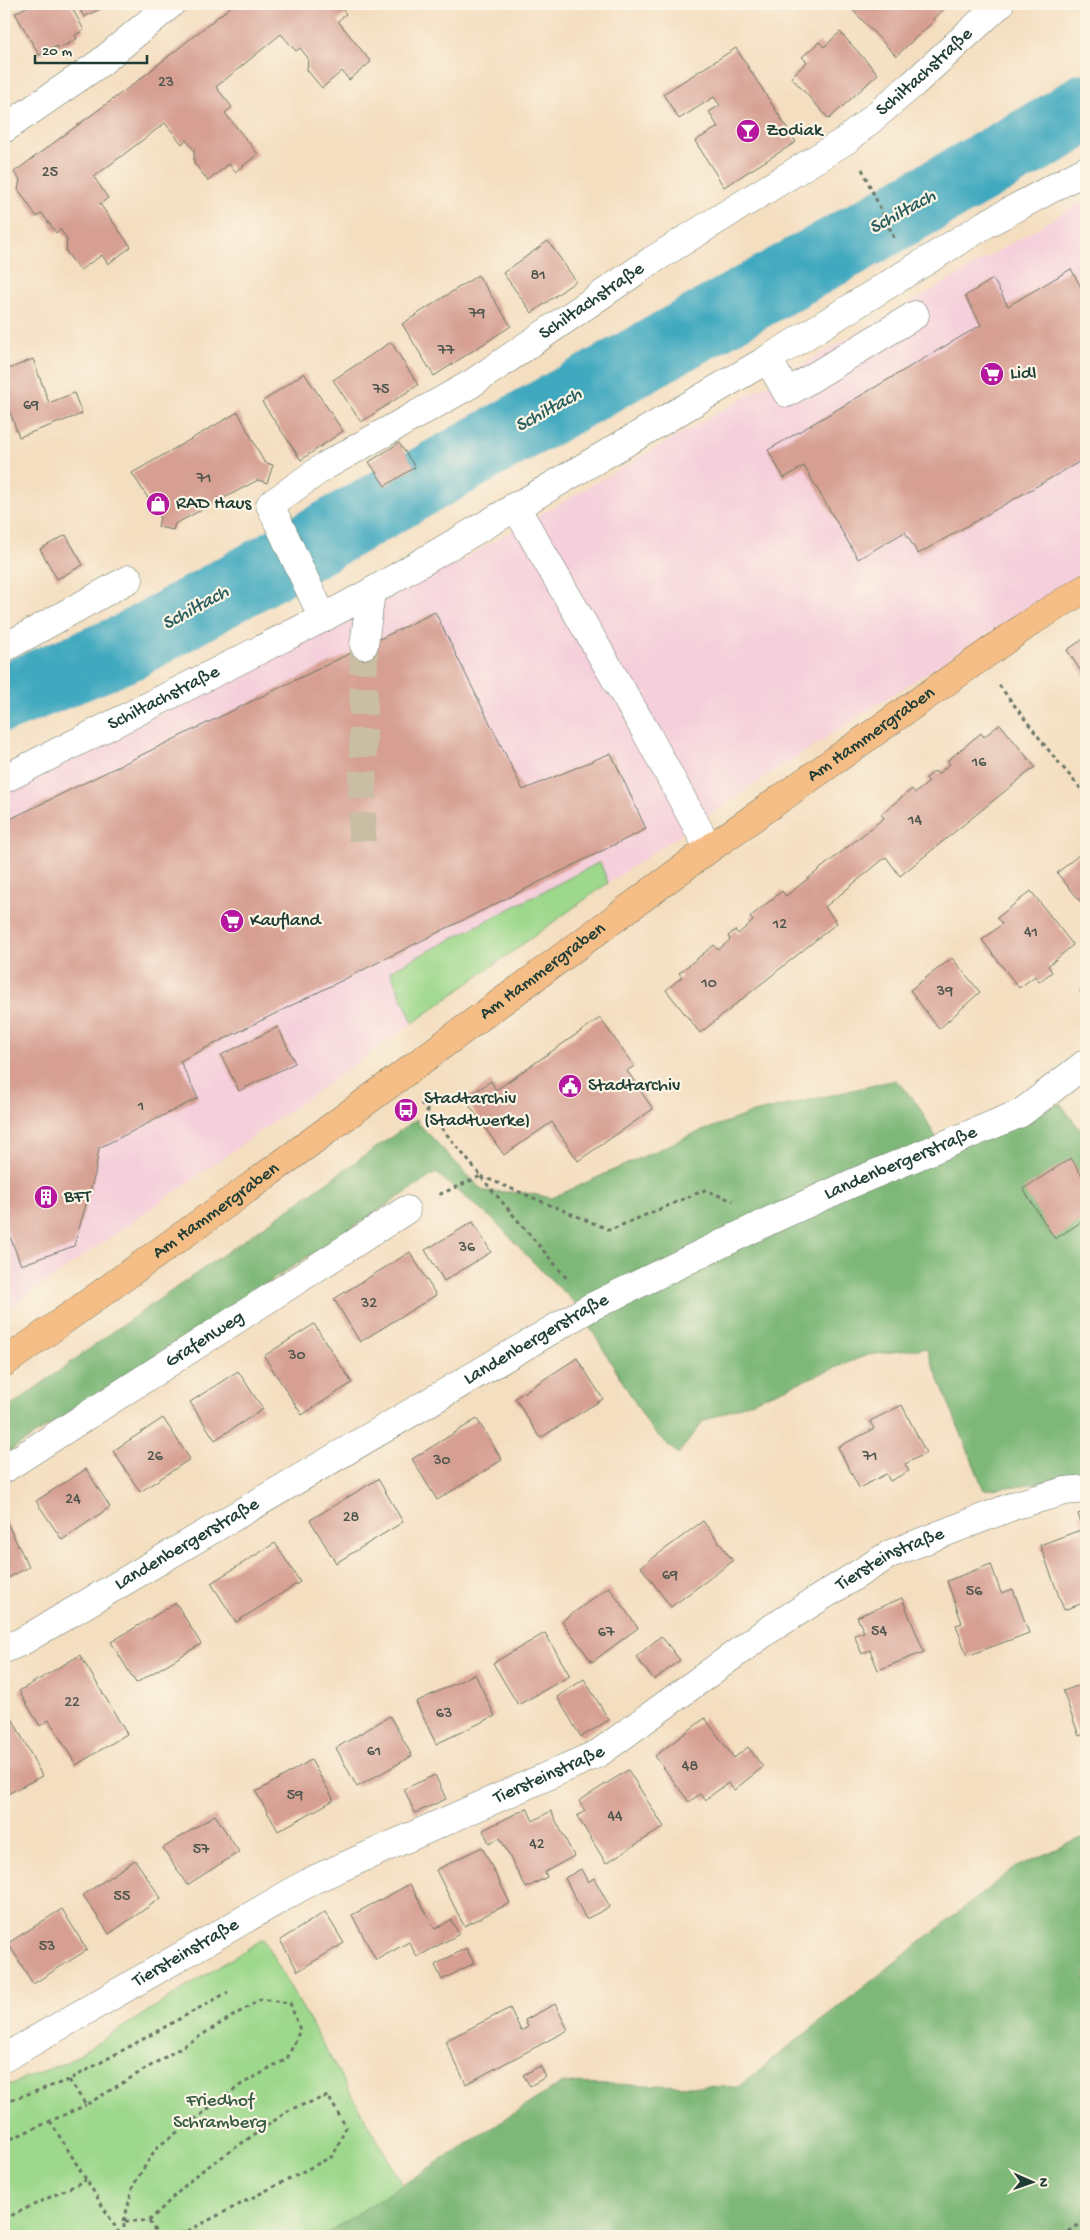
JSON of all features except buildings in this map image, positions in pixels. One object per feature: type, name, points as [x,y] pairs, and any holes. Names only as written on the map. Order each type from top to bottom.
[{"type":"main road","name":"Am Hammergraben","points":[[4,1363],[239,1195],[709,849],[1034,620],[1086,588]]},
{"type":"street","points":[[4,129],[100,62],[171,4]]},
{"type":"street","name":"Schiltachstraße","points":[[323,618],[270,505],[325,466],[471,384],[650,261],[848,139],[913,84],[1000,4]]},
{"type":"street","name":"Schiltachstraße","points":[[4,779],[371,592],[768,359],[978,229],[1086,170]]},
{"type":"street","points":[[768,359],[787,393],[915,315]]},
{"type":"street","points":[[515,506],[641,724],[709,849]]},
{"type":"street","points":[[4,648],[129,578]]},
{"type":"street","points":[[364,645],[371,592]]},
{"type":"street","name":"Landenbergerstraße","points":[[4,1649],[21,1642],[591,1307],[773,1219],[844,1187],[1021,1113],[1086,1063]]},
{"type":"street","name":"Grafenweg","points":[[4,1469],[406,1210]]},
{"type":"street","name":"Tiersteinstraße","points":[[4,2058],[313,1880],[599,1753],[767,1631],[890,1554],[1016,1505],[1065,1491],[1086,1489]]},
{"type":"path","points":[[864,173],[896,241]]},
{"type":"path","points":[[980,658],[1050,752],[1086,795]]},
{"type":"path","points":[[400,1077],[480,1176],[591,1307]]},
{"type":"path","points":[[406,1210],[480,1176],[610,1230],[705,1190]]},
{"type":"path","points":[[4,2102],[69,2080],[228,1992]]},
{"type":"path","points":[[4,2142],[86,2105],[261,1999],[290,2003],[300,2030],[287,2059],[242,2084],[156,2148],[133,2186],[122,2236]]},
{"type":"path","points":[[69,2080],[86,2105]]},
{"type":"path","points":[[124,2221],[149,2220],[196,2175],[291,2109],[328,2096],[346,2127],[333,2156],[178,2236]]},
{"type":"path","points":[[50,2121],[122,2236]]},
{"type":"path","points":[[4,2219],[86,2180]]},
{"type":"path","points":[[149,2220],[158,2236]]},
{"type":"path","points":[[1062,2236],[1086,2220]]},
{"type":"shaded area","points":[[1086,199],[1086,570],[771,773],[608,883],[4,1312],[4,791],[428,579],[948,281]]},
{"type":"green space","points":[[600,862],[608,883],[413,1023],[390,971]]},
{"type":"green space","points":[[896,1080],[918,1105],[944,1152],[1006,1129],[1060,1103],[1086,1138],[1086,1477],[984,1490],[926,1348],[867,1355],[704,1421],[678,1454],[651,1429],[576,1304],[495,1221],[436,1173],[4,1455],[4,1411],[107,1336],[417,1119],[417,1122],[483,1191],[527,1193],[552,1198],[691,1135],[749,1114]]},
{"type":"green space","points":[[1086,1836],[1086,2236],[323,2236],[561,2083],[738,2087],[1014,1868]]},
{"type":"green space","name":"Friedhof Schramberg","points":[[263,1939],[403,2185],[323,2236],[4,2236],[4,2087],[69,2061]]},
{"type":"waterway","name":"Schiltach","points":[[4,698],[128,647],[1057,126],[1086,107]]},
{"type":"tunnel","points":[[362,841],[364,645]]},
{"type":"place","name":"Zodiak","points":[[748,131]]},
{"type":"place","name":"Lidl","points":[[992,374]]},
{"type":"place","name":"RAD Haus","points":[[158,504]]},
{"type":"place","name":"Kaufland","points":[[232,921]]},
{"type":"place","name":"Stadtarchiv","points":[[570,1086]]},
{"type":"place","name":"Stadtarchiv (Stadtwerke)","points":[[406,1110]]},
{"type":"place","name":"BFT","points":[[46,1197]]}]
